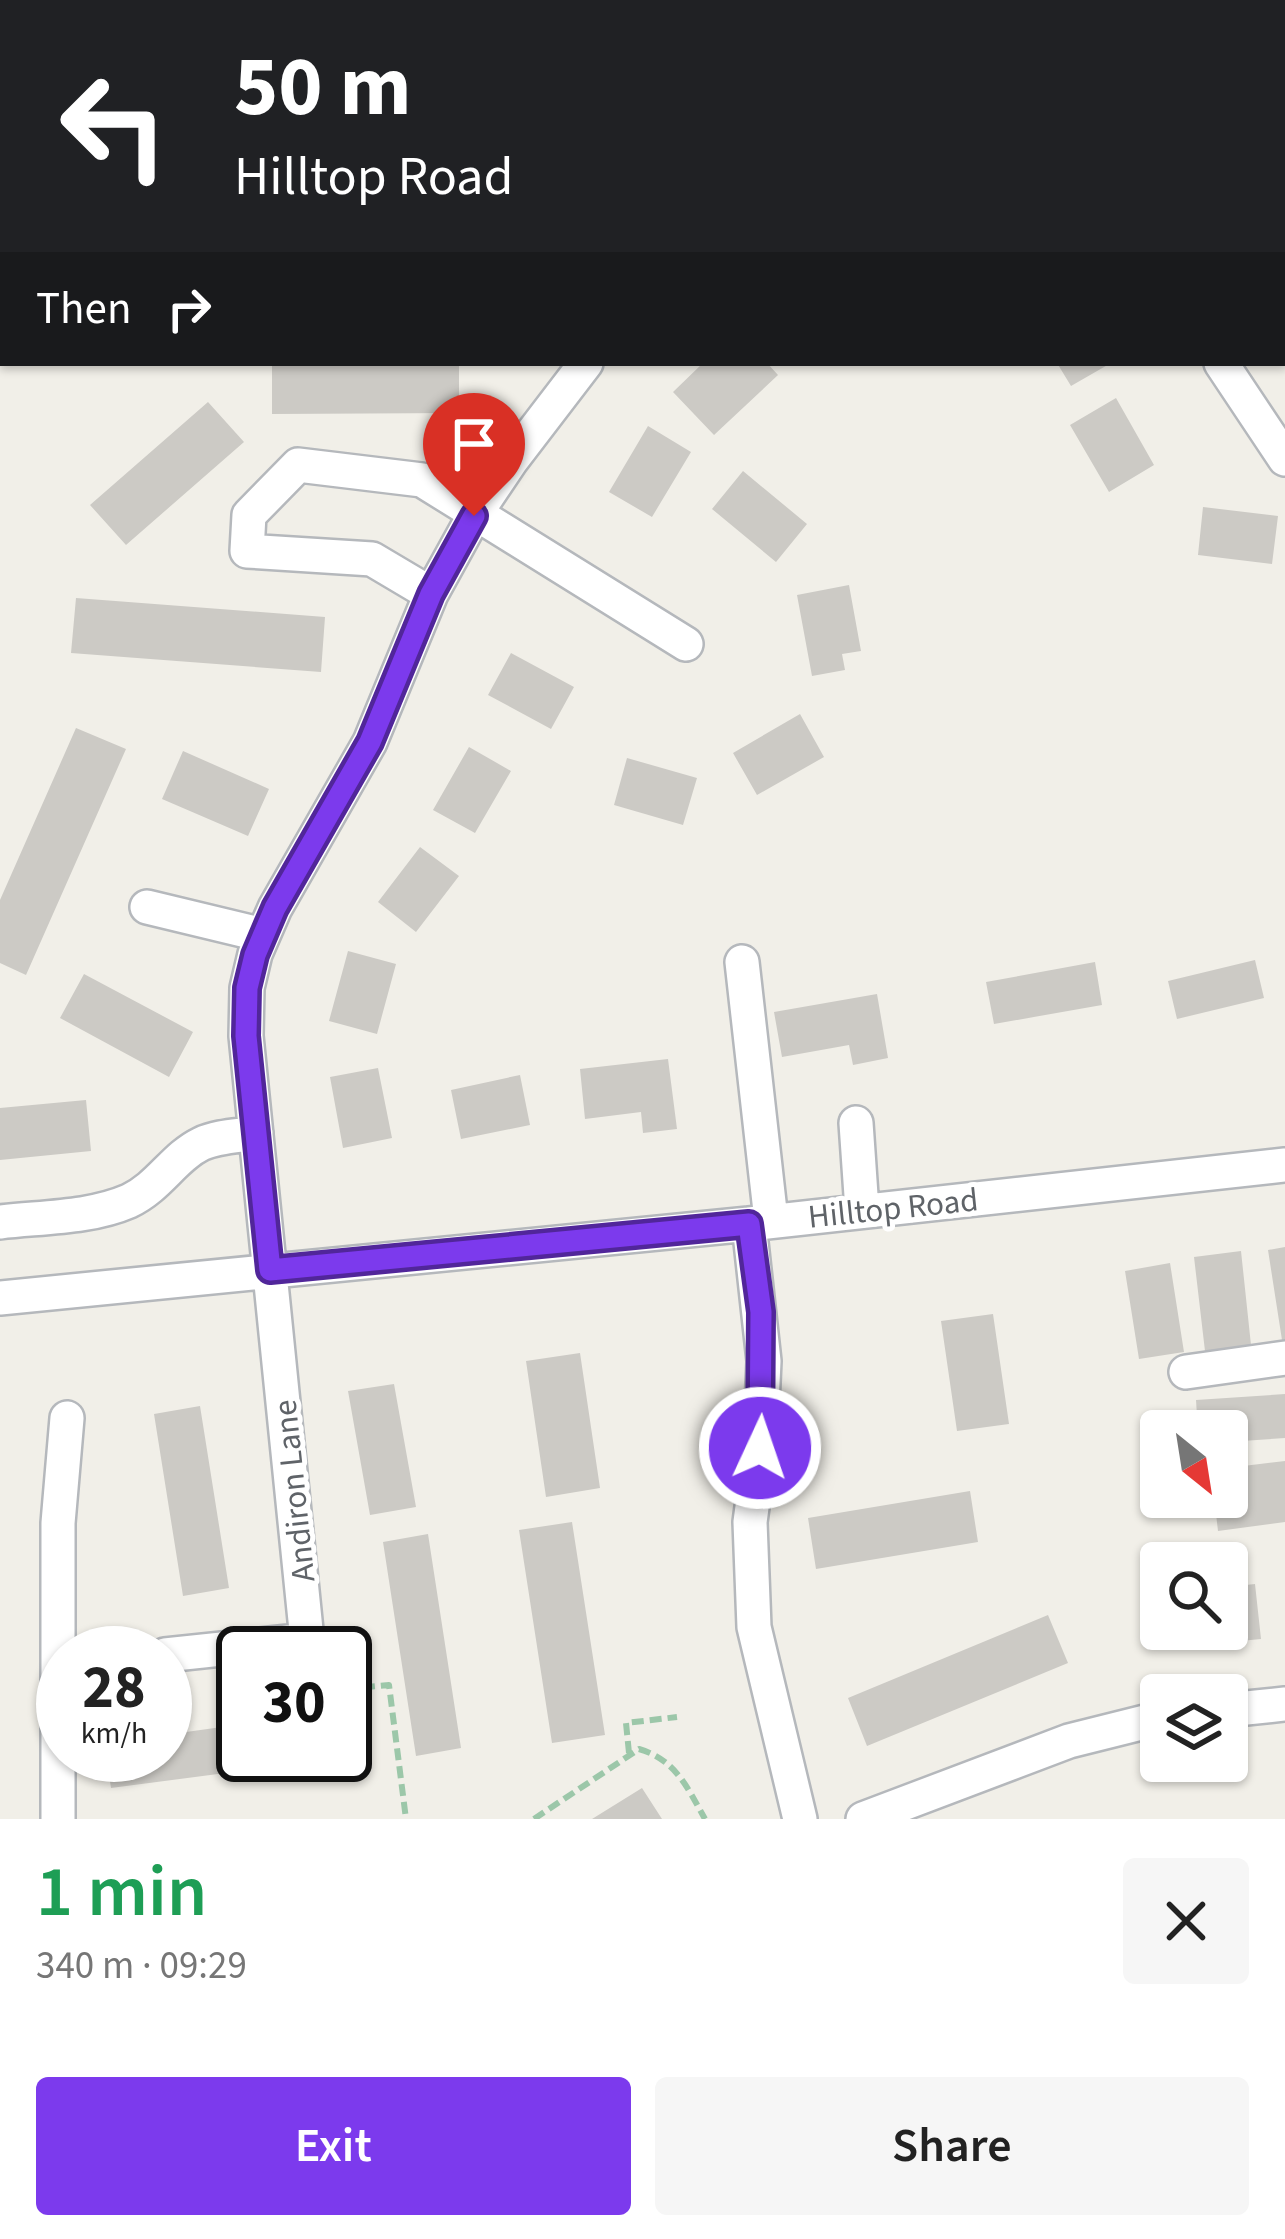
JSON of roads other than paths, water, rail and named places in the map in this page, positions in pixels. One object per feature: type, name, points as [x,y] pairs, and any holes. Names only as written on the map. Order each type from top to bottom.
[{"type":"street","points":[[270,1270],[246,1036],[247,988],[263,935],[370,742],[431,594],[474,516],[584,366]]},
{"type":"street","points":[[1227,375],[1285,459]]},
{"type":"street","points":[[431,594],[372,559],[247,550],[249,515],[298,465],[422,480],[686,644]]},
{"type":"street","points":[[147,907],[263,935]]},
{"type":"street","points":[[742,962],[760,1222],[764,1360],[750,1522],[754,1627],[766,1693],[800,1819]]},
{"type":"street","points":[[856,1123],[862,1210]]},
{"type":"street","points":[[0,1222],[101,1210],[126,1202],[164,1179],[197,1145],[256,1133]]},
{"type":"street","name":"Hilltop Road","points":[[0,1298],[1285,1165]]},
{"type":"street","name":"Andiron Lane","points":[[192,1651],[308,1640],[270,1270]]},
{"type":"street","points":[[1186,1372],[1285,1358]]},
{"type":"street","points":[[60,1626],[58,1523],[67,1418]]},
{"type":"street","points":[[1248,1708],[1285,1704]]},
{"type":"street","points":[[863,1819],[1069,1741],[1140,1723]]},
{"type":"street","points":[[58,1819],[59,1782]]}]
